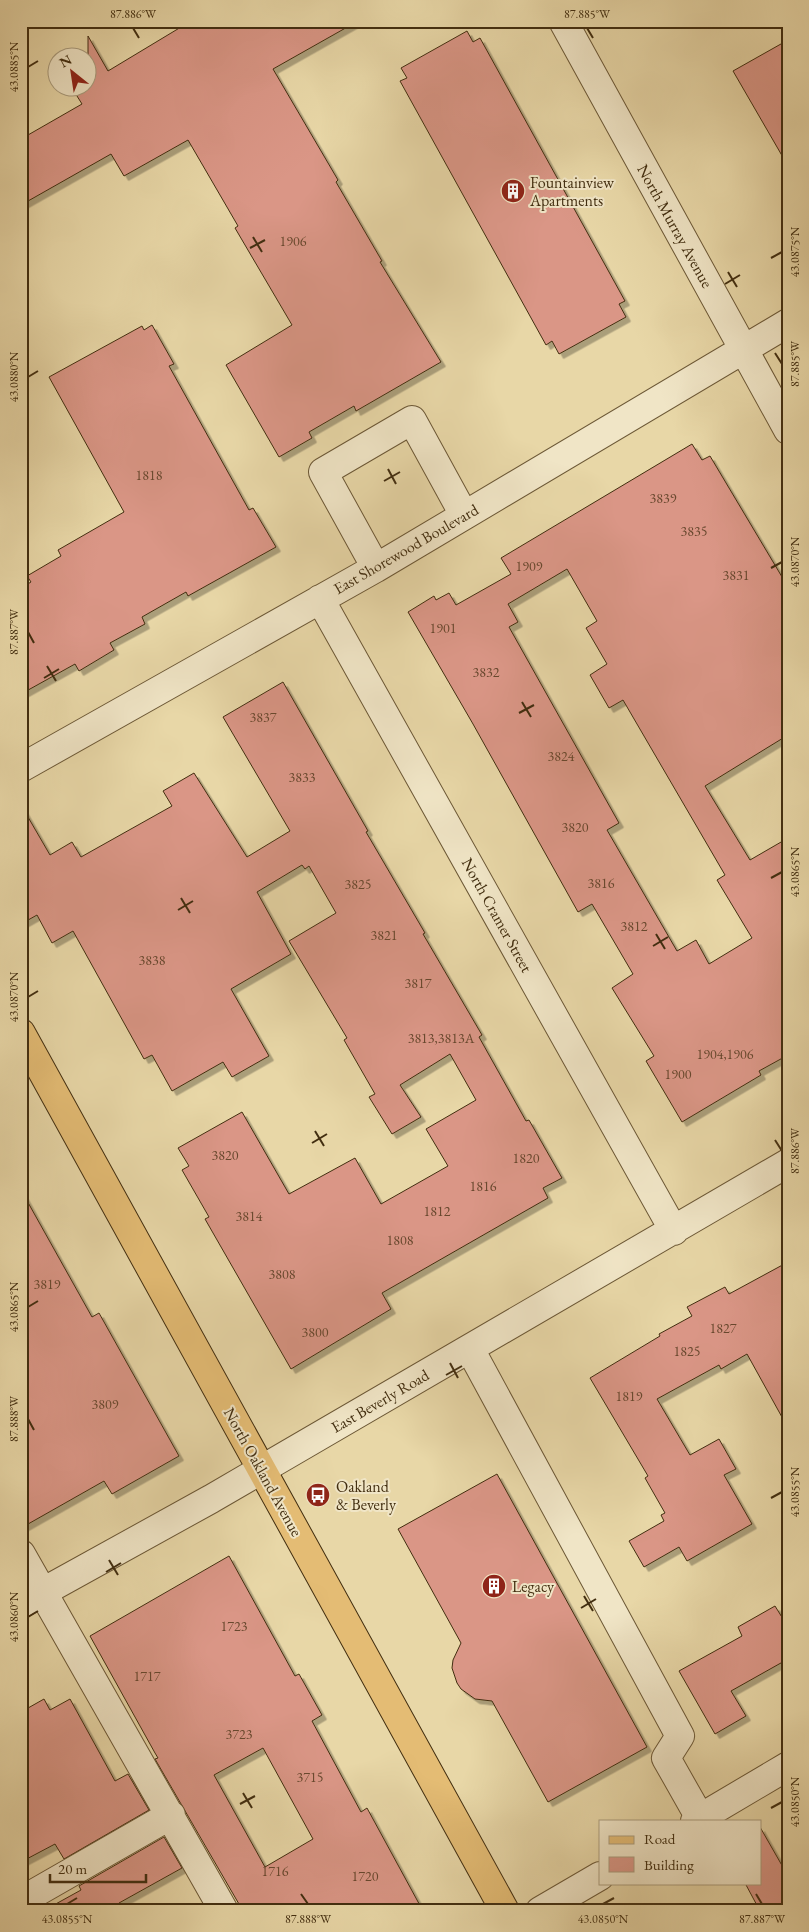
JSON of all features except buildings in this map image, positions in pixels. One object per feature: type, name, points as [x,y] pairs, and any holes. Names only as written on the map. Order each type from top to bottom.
[{"type":"main road","name":"North Oakland Avenue","points":[[21,1033],[505,1911]]},
{"type":"street","name":"North Murray Avenue","points":[[563,21],[788,430]]},
{"type":"street","name":"East Shorewood Boulevard","points":[[21,768],[376,568],[788,323]]},
{"type":"street","points":[[376,568],[323,472],[412,420],[464,515]]},
{"type":"street","name":"North Cramer Street","points":[[320,599],[674,1231]]},
{"type":"street","name":"East Beverly Road","points":[[32,1598],[262,1470],[788,1163]]},
{"type":"street","points":[[470,1349],[680,1736],[666,1758],[697,1819],[788,1766]]},
{"type":"street","points":[[21,1554],[32,1598],[171,1815],[224,1911]]},
{"type":"street","points":[[21,1901],[171,1815]]},
{"type":"street","points":[[540,1911],[599,1877]]},
{"type":"place","name":"Fountainview Apartments","points":[[513,191]]},
{"type":"place","name":"Oakland & Beverly","points":[[318,1495]]},
{"type":"place","name":"Legacy","points":[[494,1586]]}]
